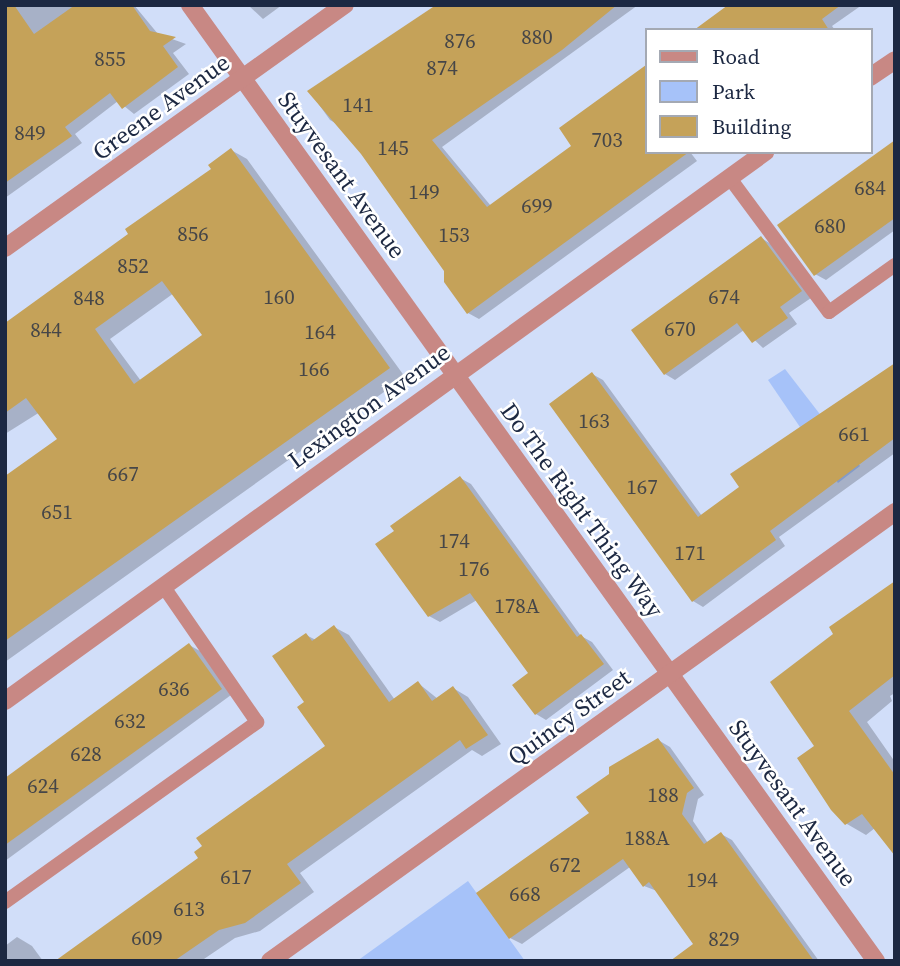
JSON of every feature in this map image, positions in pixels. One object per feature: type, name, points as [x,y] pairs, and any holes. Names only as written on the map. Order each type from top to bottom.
[{"type":"street","name":"Stuyvesant Avenue","points":[[190,5],[455,374]]},
{"type":"street","name":"Greene Avenue","points":[[5,248],[345,5]]},
{"type":"street","points":[[872,77],[895,60]]},
{"type":"street","name":"Lexington Avenue","points":[[5,701],[762,154]]},
{"type":"street","name":"Do The Right Thing Way","points":[[455,374],[670,675]]},
{"type":"street","name":"Quincy Street","points":[[270,961],[895,512]]},
{"type":"street","name":"Stuyvesant Avenue","points":[[670,675],[876,961]]},
{"type":"lane","points":[[729,177],[829,312],[895,265]]},
{"type":"lane","points":[[5,902],[257,722],[164,587]]},
{"type":"green space","points":[[785,369],[860,466],[838,483],[768,380]]},
{"type":"green space","points":[[468,881],[525,961],[357,961]]},
{"type":"building","points":[[5,5],[14,5],[34,34],[75,5],[132,5],[150,31],[176,37],[163,46],[178,67],[122,109],[110,93],[65,127],[72,136],[5,183]]},
{"type":"building","points":[[436,5],[617,5],[562,50],[432,140],[487,207],[571,146],[559,128],[645,66],[645,154],[686,154],[467,314],[444,282],[444,271],[361,154],[307,91]]},
{"type":"building","points":[[728,5],[841,5],[822,19],[828,28],[697,28]]},
{"type":"building","points":[[895,140],[895,218],[814,276],[777,225]]},
{"type":"building","points":[[231,148],[390,368],[5,641],[5,476],[57,439],[26,398],[5,413],[5,323],[128,234],[125,229],[211,169],[208,165]],"holes":[[[162,281],[202,335],[134,384],[95,329]]]},
{"type":"building","points":[[761,236],[802,291],[780,307],[788,318],[752,343],[737,323],[664,375],[631,330]]},
{"type":"building","points":[[895,363],[895,438],[770,531],[776,540],[692,602],[549,404],[592,372],[698,517],[739,487],[730,474]]},
{"type":"building","points":[[460,476],[577,637],[581,634],[604,664],[535,715],[512,685],[528,673],[470,593],[428,617],[375,544],[394,531],[390,526]]},
{"type":"building","points":[[895,581],[895,675],[849,711],[895,775],[895,856],[862,814],[845,825],[831,810],[797,758],[814,746],[770,682],[833,634],[829,627]]},
{"type":"building","points":[[334,625],[389,702],[418,681],[432,701],[453,686],[488,735],[466,749],[460,740],[287,864],[301,883],[245,923],[219,930],[174,961],[55,961],[198,858],[194,852],[202,846],[196,838],[325,746],[297,707],[304,702],[272,656],[306,633],[312,641]]},
{"type":"building","points":[[189,643],[222,689],[5,845],[5,778]]},
{"type":"building","points":[[658,738],[694,788],[687,793],[682,814],[704,844],[721,832],[814,961],[670,961],[693,944],[649,882],[643,887],[623,859],[509,939],[476,893],[589,813],[576,797],[609,774],[609,767]]}]
